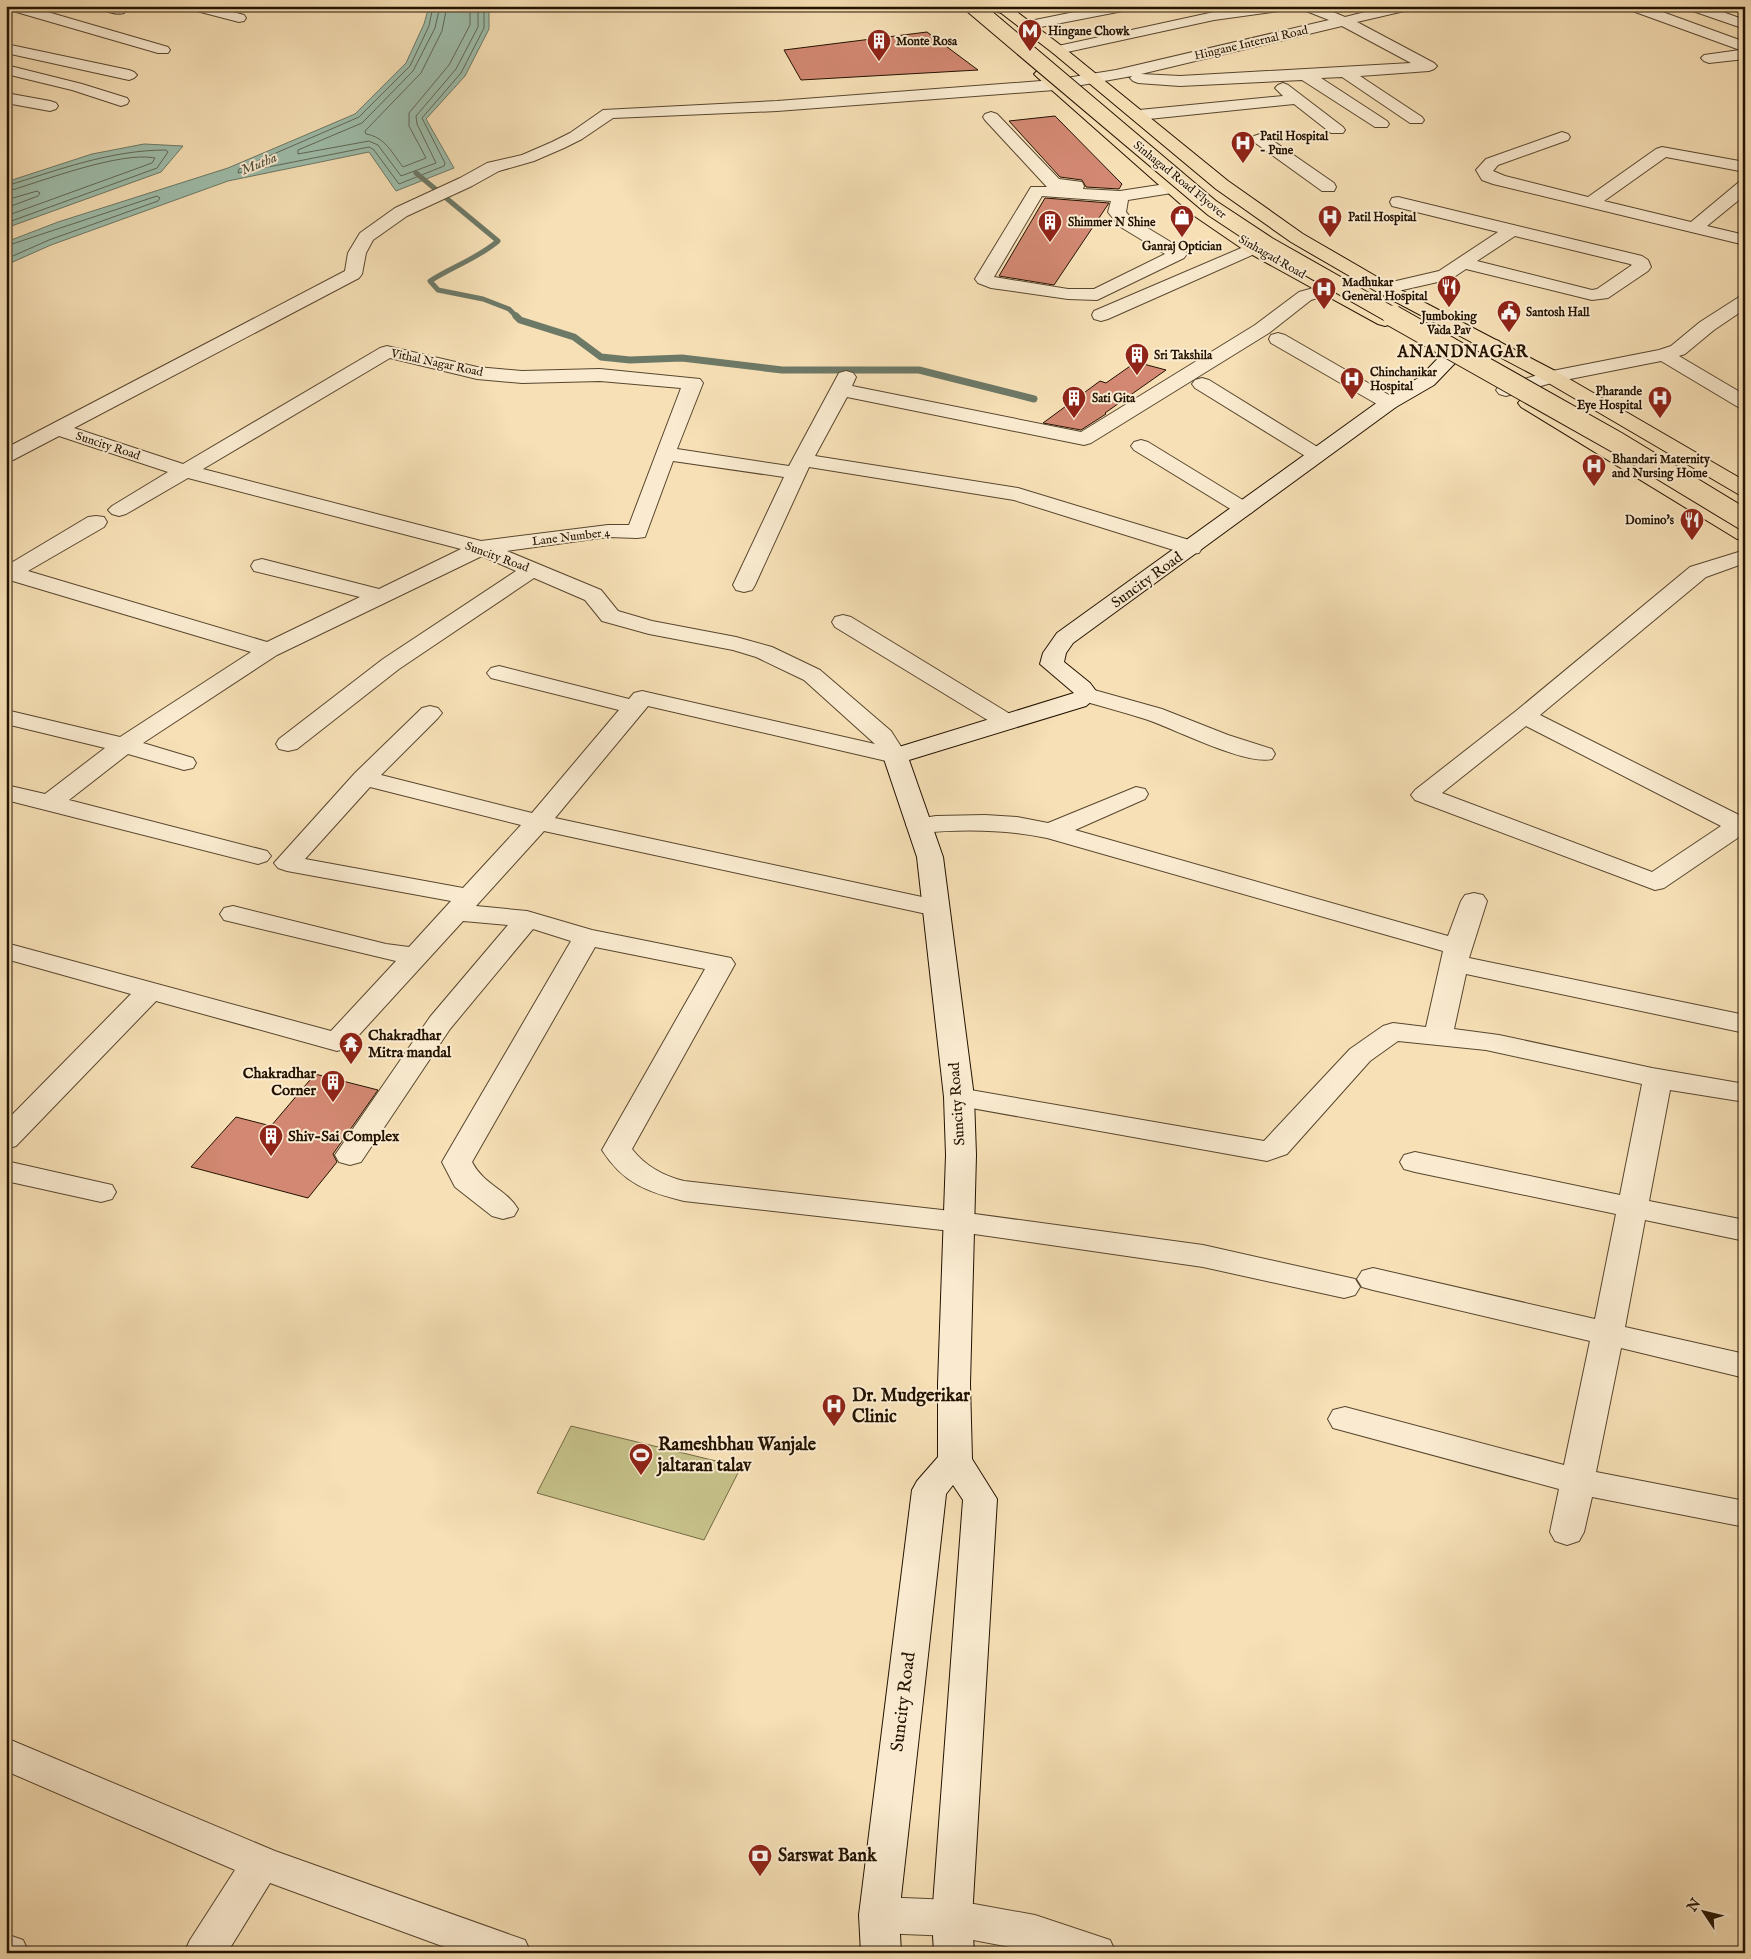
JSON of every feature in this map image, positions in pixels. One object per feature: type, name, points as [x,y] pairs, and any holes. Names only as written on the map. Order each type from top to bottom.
[{"type":"main road","name":"Sinhagad Road","points":[[965,6],[1199,211],[1253,248],[1450,356],[1745,534]]},
{"type":"main road","name":"Sinhagad Road Flyover","points":[[973,6],[1212,208],[1268,245],[1601,433],[1745,520]]},
{"type":"main road","name":"Sinhagad Road","points":[[1001,7],[1139,115],[1222,185],[1297,238],[1385,289],[1552,377],[1745,490]]},
{"type":"main road","name":"Sinhagad Road Flyover","points":[[1001,7],[1072,78],[1154,152],[1221,206],[1464,345],[1745,511]]},
{"type":"street","points":[[10,6],[163,50]]},
{"type":"street","points":[[194,6],[239,18]]},
{"type":"street","points":[[1025,26],[1128,6]]},
{"type":"street","points":[[1058,50],[1173,24],[1286,6]]},
{"type":"street","points":[[1116,75],[1180,81],[1346,73],[1429,66],[1343,21],[1306,6]]},
{"type":"street","name":"Hingane Internal Road","points":[[6,456],[353,274],[358,253],[366,237],[400,212],[466,182],[493,167],[528,158],[558,145],[576,136],[609,112],[777,106],[1054,85],[1116,75],[1408,6]]},
{"type":"street","points":[[1632,6],[1745,47]]},
{"type":"street","points":[[1692,6],[1745,25]]},
{"type":"street","points":[[1727,18],[1745,15]]},
{"type":"street","points":[[1173,24],[1228,48]]},
{"type":"street","points":[[6,48],[128,75]]},
{"type":"street","points":[[1708,58],[1745,54]]},
{"type":"street","points":[[6,69],[77,87],[121,101]]},
{"type":"street","points":[[1346,73],[1416,120]]},
{"type":"street","points":[[1305,75],[1381,124]]},
{"type":"street","points":[[1268,77],[1337,130]]},
{"type":"street","points":[[6,98],[50,106]]},
{"type":"street","points":[[1139,115],[1296,99]]},
{"type":"street","points":[[991,117],[1054,184],[1111,189],[1168,184]]},
{"type":"street","points":[[1562,137],[1492,162],[1484,170],[1488,176],[1499,180],[1745,240]]},
{"type":"street","points":[[1260,139],[1328,187]]},
{"type":"street","points":[[1591,202],[1662,152],[1745,167]]},
{"type":"street","points":[[1120,196],[1117,212],[1125,222],[1178,254],[1097,296],[991,283],[984,279],[1037,191],[1120,196],[1168,184]]},
{"type":"street","points":[[1694,228],[1745,186]]},
{"type":"street","points":[[1398,202],[1636,260],[1642,264],[1602,294],[1592,296],[1463,263]]},
{"type":"street","points":[[1385,289],[1446,275],[1512,230]]},
{"type":"street","points":[[1101,315],[1253,248]]},
{"type":"street","points":[[744,586],[799,467],[844,383],[1084,439],[1262,329],[1305,296],[1328,288]]},
{"type":"street","points":[[1506,390],[1552,377],[1664,355],[1678,350],[1707,326],[1745,301]]},
{"type":"street","points":[[1278,338],[1389,403]]},
{"type":"street","points":[[1450,356],[1492,345]]},
{"type":"street","name":"Vithal Nagar Road","points":[[120,510],[387,352],[477,373],[522,377],[600,376],[692,383],[670,436],[667,454]]},
{"type":"street","points":[[1664,355],[1745,403]]},
{"type":"street","name":"Suncity Road","points":[[1086,695],[1082,688],[1052,664],[1051,658],[1065,638],[1389,403],[1427,381],[1450,356]]},
{"type":"street","points":[[1202,384],[1317,455]]},
{"type":"street","name":"Suncity Road","points":[[57,429],[185,471],[481,548],[593,595],[610,616],[649,627],[736,644],[764,652],[812,675],[882,736],[895,756],[930,857],[959,1097],[960,1222],[954,1384],[955,1460],[929,1490],[880,1934]]},
{"type":"street","points":[[1142,446],[1244,509]]},
{"type":"street","points":[[667,454],[963,484],[1018,494],[1191,548]]},
{"type":"street","name":"Lane Number 4","points":[[481,548],[608,531],[637,532],[667,454]]},
{"type":"street","points":[[96,522],[10,573],[13,587],[269,650]]},
{"type":"street","points":[[50,803],[124,744],[269,650],[481,548]]},
{"type":"street","points":[[1742,826],[1656,882],[1424,795],[1524,716],[1698,572],[1745,556]]},
{"type":"street","points":[[262,566],[381,596]]},
{"type":"street","points":[[288,744],[391,664],[532,570]]},
{"type":"street","points":[[843,622],[1007,722]]},
{"type":"street","points":[[499,673],[634,707]]},
{"type":"street","points":[[6,951],[337,1042],[538,822],[642,698],[895,756],[1078,701],[1086,695],[1154,714],[1219,740],[1263,754]]},
{"type":"street","points":[[430,713],[364,778],[287,862],[527,920],[587,937],[721,964],[617,1150],[624,1161],[644,1178],[664,1187],[684,1191],[960,1222],[1203,1256],[1359,1283],[1608,1333],[1745,1366]]},
{"type":"street","points":[[1524,716],[1742,826]]},
{"type":"street","points":[[6,717],[124,744],[184,763]]},
{"type":"street","points":[[364,778],[538,822],[936,908]]},
{"type":"street","points":[[6,792],[258,856]]},
{"type":"street","points":[[1051,831],[1136,794]]},
{"type":"street","points":[[919,825],[975,821],[1006,823],[1051,831],[1456,955],[1745,1024]]},
{"type":"street","points":[[1438,1038],[1456,955],[1474,901]]},
{"type":"street","points":[[233,914],[377,950],[415,956]]},
{"type":"street","points":[[350,1154],[440,1023],[527,920]]},
{"type":"street","points":[[503,1209],[466,1180],[457,1162],[587,937]]},
{"type":"street","points":[[6,1138],[151,990]]},
{"type":"street","points":[[959,1097],[1267,1151],[1276,1147],[1360,1055],[1394,1032],[1438,1038],[1453,1037],[1499,1044],[1657,1080],[1745,1093]]},
{"type":"street","points":[[1567,1532],[1657,1080]]},
{"type":"street","points":[[1415,1162],[1745,1232]]},
{"type":"street","points":[[6,1171],[101,1192]]},
{"type":"street","points":[[1344,1419],[1577,1481],[1745,1514]]},
{"type":"street","points":[[953,1935],[980,1499],[955,1460]]},
{"type":"street","points":[[6,1754],[261,1863],[511,1953]]},
{"type":"street","points":[[204,1953],[261,1863]]},
{"type":"street","points":[[880,1934],[1035,1933],[1096,1953]]},
{"type":"shaded area","name":"Rameshbhau Wanjale jaltaran talav","points":[[571,1426],[741,1467],[704,1540],[537,1493]]},
{"type":"water","name":"Mutha","points":[[429,6],[489,6],[489,29],[465,76],[426,119],[454,168],[396,191],[369,152],[228,181],[51,245],[6,265],[6,242],[58,222],[228,168],[355,114],[406,63],[424,24]]},
{"type":"water","points":[[144,144],[183,146],[161,172],[6,228],[6,182],[92,154]]},
{"type":"building","name":"Monte Rosa","points":[[927,32],[978,70],[801,80],[784,50]]},
{"type":"building","name":"Shimmer N Shine","points":[[1055,116],[1122,184],[1119,189],[1086,187],[1082,180],[1060,177],[1009,121]]},
{"type":"building","name":"Shimmer N Shine","points":[[1045,198],[1109,203],[1054,285],[999,276]]},
{"type":"building","points":[[1136,362],[1166,370],[1081,430],[1043,423],[1100,381],[1106,383]]},
{"type":"building","name":"Shiv-Sai Complex","points":[[315,1074],[378,1090],[333,1154],[337,1162],[308,1198],[191,1167],[236,1117],[271,1126]]},
{"type":"waterway","points":[[416,173],[498,241],[482,253],[430,281],[438,290],[483,299],[509,309],[520,320],[574,337],[601,357],[630,360],[682,358],[782,370],[919,370],[1034,399]]},
{"type":"place","name":"Hingane Chowk","points":[[1030,52]]},
{"type":"place","name":"Monte Rosa","points":[[879,62]]},
{"type":"place","name":"Patil Hospital - Pune","points":[[1243,164]]},
{"type":"place","name":"Ganraj Optician","points":[[1182,238]]},
{"type":"place","name":"Patil Hospital","points":[[1330,238]]},
{"type":"place","name":"Shimmer N Shine","points":[[1050,243]]},
{"type":"place","name":"Jumboking Vada Pav","points":[[1449,308]]},
{"type":"place","name":"Madhukar General Hospital","points":[[1324,310]]},
{"type":"place","name":"Santosh Hall","points":[[1509,333]]},
{"type":"place","name":"Sri Takshila","points":[[1137,376]]},
{"type":"place","name":"Chinchanikar Hospital","points":[[1352,400]]},
{"type":"place","name":"Sati Gita","points":[[1074,419]]},
{"type":"place","name":"Pharande Eye Hospital","points":[[1660,419]]},
{"type":"place","name":"Bhandari Maternity and Nursing Home","points":[[1594,487]]},
{"type":"place","name":"Domino's","points":[[1692,541]]},
{"type":"place","name":"Chakradhar Mitra mandal","points":[[351,1065]]},
{"type":"place","name":"Chakradhar Corner","points":[[333,1103]]},
{"type":"place","name":"Shiv-Sai Complex","points":[[271,1157]]},
{"type":"place","name":"Dr. Mudgerikar Clinic","points":[[834,1427]]},
{"type":"place","name":"Rameshbhau Wanjale jaltaran talav","points":[[641,1476]]},
{"type":"place","name":"Sarswat Bank","points":[[760,1877]]},
{"type":"district","name":"ANANDNAGAR","points":[[1463,353]]}]
